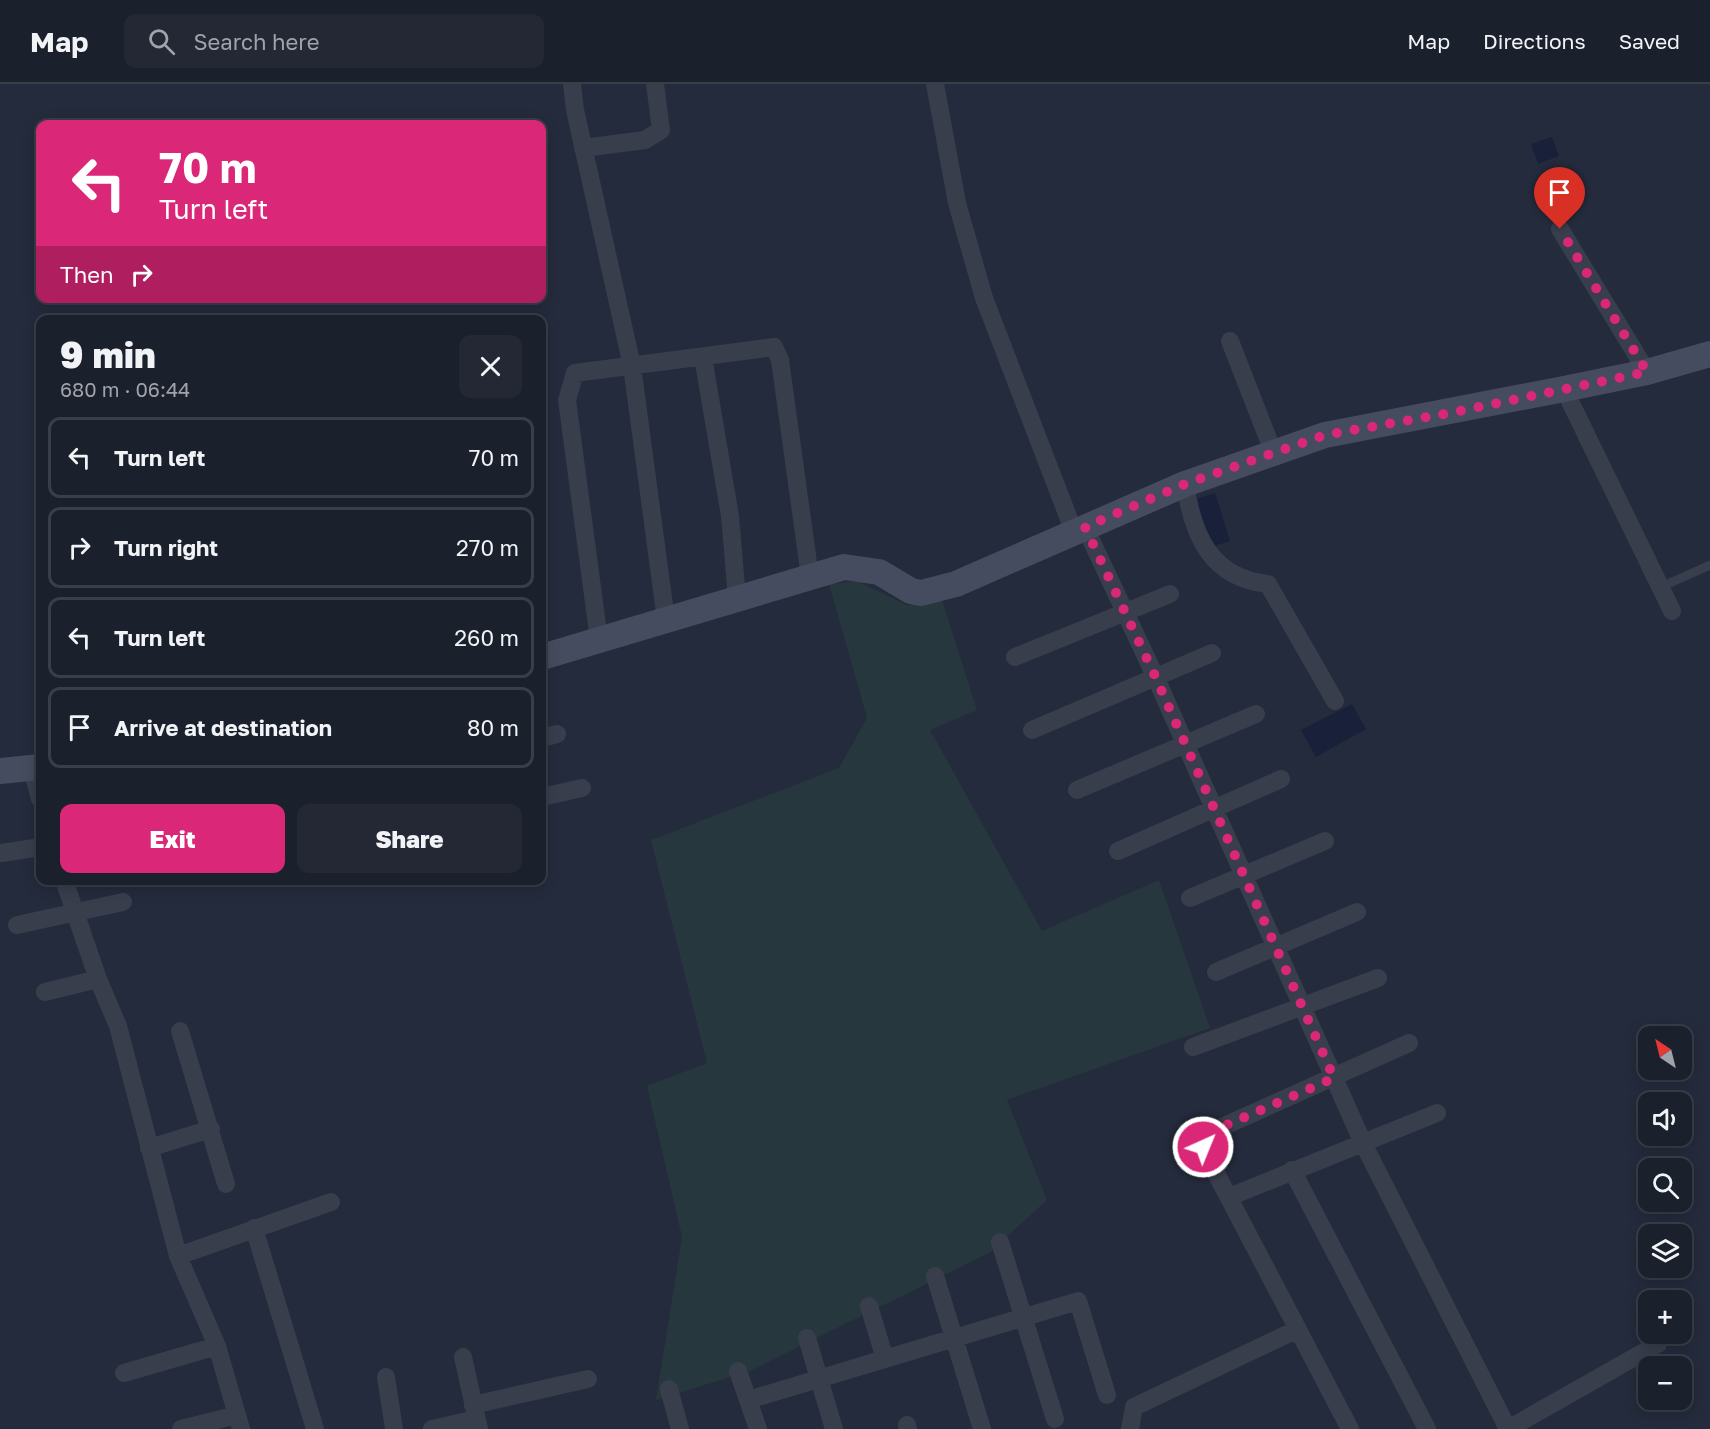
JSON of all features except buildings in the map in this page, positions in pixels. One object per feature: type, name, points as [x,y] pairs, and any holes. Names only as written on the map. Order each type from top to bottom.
[{"type":"street","points":[[572,84],[632,366],[666,620]]},
{"type":"street","points":[[584,148],[645,140],[661,130],[655,84]]},
{"type":"street","points":[[935,84],[957,203],[984,298],[1080,529],[1126,613],[1363,1143],[1508,1429],[1658,1344]]},
{"type":"street","points":[[1560,229],[1647,372]]},
{"type":"street","points":[[1230,341],[1274,454]]},
{"type":"street","points":[[599,640],[567,400],[575,373],[667,359],[703,357],[774,347],[780,360],[810,577]]},
{"type":"street","points":[[546,656],[844,567],[857,567],[879,572],[911,591],[932,591],[956,584],[1185,484],[1325,435],[1647,372],[1710,354]]},
{"type":"street","points":[[703,357],[730,516],[737,599]]},
{"type":"street","points":[[1564,389],[1672,611]]},
{"type":"street","points":[[1185,484],[1199,537],[1209,557],[1243,578],[1268,584],[1335,701]]},
{"type":"street","points":[[1015,657],[1170,594]]},
{"type":"street","points":[[1032,730],[1212,653]]},
{"type":"street","points":[[1077,790],[1256,714]]},
{"type":"street","points":[[0,771],[36,768]]},
{"type":"street","points":[[1118,851],[1281,779]]},
{"type":"street","points":[[546,796],[582,788]]},
{"type":"street","points":[[1190,898],[1325,840]]},
{"type":"street","points":[[2,853],[36,848]]},
{"type":"street","points":[[66,885],[98,980],[118,1026],[178,1256],[217,1346],[239,1422],[181,1429]]},
{"type":"street","points":[[17,925],[123,902]]},
{"type":"street","points":[[1216,972],[1357,912]]},
{"type":"street","points":[[1193,1047],[1378,978]]},
{"type":"street","points":[[45,992],[98,980]]},
{"type":"street","points":[[180,1031],[226,1184]]},
{"type":"street","points":[[1350,1429],[1296,1330],[1203,1147],[1206,1136],[1409,1043]]},
{"type":"street","points":[[1229,1197],[1437,1113]]},
{"type":"street","points":[[149,1148],[211,1129]]},
{"type":"street","points":[[1292,1170],[1427,1429]]},
{"type":"street","points":[[178,1256],[331,1202]]},
{"type":"street","points":[[254,1228],[315,1429]]},
{"type":"street","points":[[1000,1242],[1055,1419]]},
{"type":"street","points":[[935,1276],[982,1429]]},
{"type":"street","points":[[748,1400],[1078,1301],[1107,1395]]},
{"type":"street","points":[[869,1306],[885,1359]]},
{"type":"street","points":[[1131,1429],[1134,1407],[1296,1330]]},
{"type":"street","points":[[807,1338],[834,1429]]},
{"type":"street","points":[[124,1373],[217,1346]]},
{"type":"street","points":[[464,1357],[476,1418]]},
{"type":"street","points":[[738,1371],[758,1429]]},
{"type":"street","points":[[386,1377],[394,1429]]},
{"type":"street","points":[[432,1429],[476,1418],[588,1379]]},
{"type":"street","points":[[669,1389],[680,1429]]},
{"type":"lane","points":[[1661,587],[1710,565]]},
{"type":"shaded area","points":[[857,581],[907,605],[942,600],[977,710],[930,730],[1042,931],[1159,880],[1210,1028],[1007,1100],[1047,1200],[989,1253],[750,1371],[656,1400],[682,1237],[647,1086],[707,1063],[651,840],[839,768],[867,718],[829,584]]},
{"type":"water","points":[[1552,137],[1559,156],[1538,164],[1531,144]]},
{"type":"water","points":[[1215,493],[1230,541],[1211,547],[1196,499]]},
{"type":"water","points":[[1352,704],[1366,729],[1316,757],[1301,730]]},
{"type":"route","points":[[1203,1147],[1202,1141],[1213,1131],[1334,1078],[1155,676],[1085,527],[1185,484],[1325,435],[1450,413],[1647,372],[1560,229]]}]
